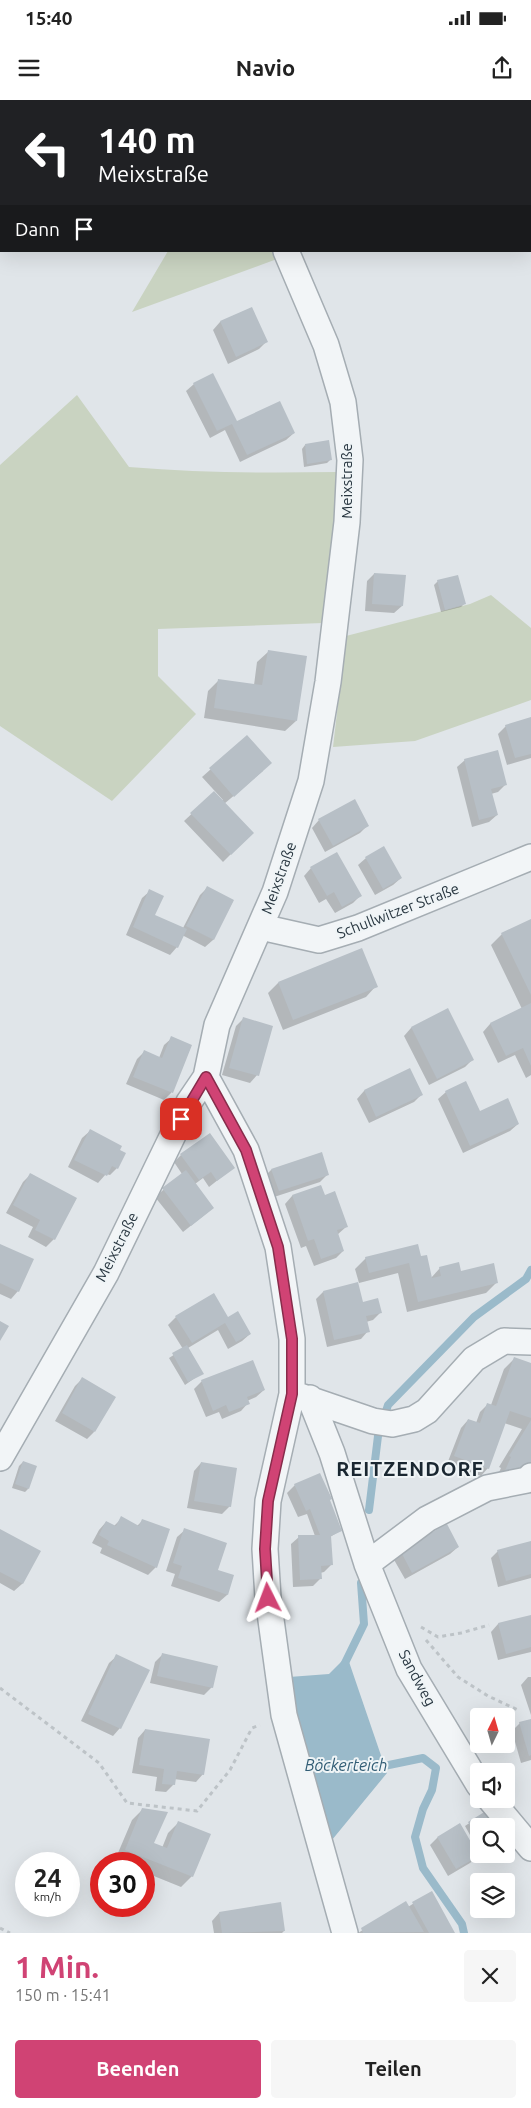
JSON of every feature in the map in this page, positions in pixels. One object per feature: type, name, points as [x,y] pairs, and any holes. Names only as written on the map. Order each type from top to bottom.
[{"type":"street","name":"Meixstraße","points":[[0,1458],[106,1273],[189,1102],[206,1077],[217,1025],[275,892],[311,781],[328,682],[347,522],[350,460],[343,402],[326,345],[286,252]]},
{"type":"street","name":"Schullwitzer Straße","points":[[261,927],[319,940],[358,928],[531,858]]},
{"type":"street","points":[[206,1077],[246,1150],[278,1247],[301,1396],[268,1501],[265,1549],[268,1598],[284,1715],[345,1933]]},
{"type":"street","points":[[301,1396],[383,1422],[414,1419],[427,1411],[474,1359],[504,1341],[531,1342]]},
{"type":"street","name":"Sandweg","points":[[301,1396],[332,1453],[367,1564],[409,1670],[470,1770]]},
{"type":"street","points":[[367,1564],[427,1519],[487,1488],[527,1480],[531,1476]]},
{"type":"street","points":[[498,1808],[531,1848]]},
{"type":"path","points":[[414,1624],[438,1637],[489,1625]]},
{"type":"path","points":[[423,1637],[458,1677],[488,1696],[520,1711]]},
{"type":"path","points":[[0,1688],[99,1763],[127,1803],[197,1811],[230,1770],[252,1728],[284,1715]]},
{"type":"path","points":[[0,1928],[10,1933]]},
{"type":"green space","points":[[167,252],[274,252],[277,259],[132,312]]},
{"type":"green space","points":[[77,395],[129,467],[233,472],[337,472],[334,523],[323,623],[158,629],[158,676],[196,714],[112,801],[0,726],[0,465]]},
{"type":"green space","points":[[491,595],[531,628],[531,700],[415,741],[333,747],[346,636],[470,604]]},
{"type":"water","name":"Böckerteich","points":[[347,1656],[387,1773],[327,1846],[289,1677],[329,1674]]},
{"type":"building","points":[[252,307],[268,342],[236,357],[220,321]]},
{"type":"building","points":[[213,373],[237,421],[280,401],[295,433],[247,455],[232,424],[217,431],[193,383]]},
{"type":"building","points":[[329,440],[332,460],[307,464],[305,444]]},
{"type":"building","points":[[374,573],[406,575],[403,606],[372,604]]},
{"type":"building","points":[[458,575],[466,604],[445,610],[437,580]]},
{"type":"building","points":[[268,650],[307,656],[297,721],[214,708],[218,679],[262,685]]},
{"type":"building","points":[[531,717],[531,754],[515,758],[505,725]]},
{"type":"building","points":[[247,735],[272,763],[234,797],[209,768]]},
{"type":"building","points":[[498,750],[507,785],[491,789],[498,815],[479,820],[464,759]]},
{"type":"building","points":[[214,791],[254,833],[231,855],[190,813]]},
{"type":"building","points":[[355,799],[369,826],[333,846],[318,819]]},
{"type":"building","points":[[384,846],[402,878],[383,889],[365,857]]},
{"type":"building","points":[[337,852],[362,896],[342,907],[334,892],[327,896],[310,867]]},
{"type":"building","points":[[207,886],[234,900],[214,940],[186,926]]},
{"type":"building","points":[[149,889],[164,896],[155,915],[187,929],[178,948],[133,927]]},
{"type":"building","points":[[531,919],[531,995],[501,933]]},
{"type":"building","points":[[362,948],[378,987],[293,1020],[278,982]]},
{"type":"building","points":[[531,1003],[531,1066],[523,1048],[506,1056],[490,1023]]},
{"type":"building","points":[[448,1008],[474,1060],[437,1079],[411,1027]]},
{"type":"building","points":[[243,1017],[273,1026],[259,1076],[229,1068]]},
{"type":"building","points":[[171,1036],[192,1045],[173,1093],[133,1077],[144,1050],[162,1058]]},
{"type":"building","points":[[410,1068],[423,1095],[376,1117],[364,1090]]},
{"type":"building","points":[[466,1081],[480,1111],[508,1098],[519,1124],[470,1146],[445,1091]]},
{"type":"building","points":[[90,1129],[122,1146],[120,1150],[126,1153],[118,1169],[112,1166],[107,1176],[74,1160]]},
{"type":"building","points":[[210,1133],[235,1168],[217,1181],[211,1172],[199,1180],[180,1154]]},
{"type":"building","points":[[322,1152],[329,1175],[279,1191],[271,1169]]},
{"type":"building","points":[[186,1170],[214,1208],[191,1226],[162,1188]]},
{"type":"building","points":[[30,1173],[77,1198],[55,1240],[35,1230],[40,1220],[13,1205]]},
{"type":"building","points":[[321,1185],[325,1195],[335,1191],[348,1227],[337,1230],[344,1251],[321,1259],[314,1239],[308,1241],[292,1195]]},
{"type":"building","points":[[0,1244],[34,1259],[19,1292],[0,1283]]},
{"type":"building","points":[[418,1244],[421,1256],[427,1255],[432,1278],[441,1276],[439,1267],[459,1262],[461,1271],[494,1263],[498,1283],[418,1302],[409,1263],[369,1273],[365,1257]]},
{"type":"building","points":[[358,1282],[363,1302],[378,1298],[382,1313],[366,1316],[370,1332],[334,1340],[323,1291]]},
{"type":"building","points":[[214,1293],[228,1317],[238,1311],[251,1334],[236,1342],[225,1323],[192,1343],[175,1316]]},
{"type":"building","points":[[0,1321],[9,1326],[0,1341]]},
{"type":"building","points":[[187,1345],[204,1374],[188,1382],[172,1353]]},
{"type":"building","points":[[514,1357],[531,1363],[531,1418],[510,1411],[489,1469],[454,1456],[468,1419],[480,1423],[487,1403],[496,1406]]},
{"type":"building","points":[[253,1360],[265,1390],[247,1397],[250,1404],[229,1412],[226,1405],[213,1411],[201,1380]]},
{"type":"building","points":[[82,1377],[116,1397],[95,1432],[62,1413]]},
{"type":"building","points":[[531,1420],[531,1469],[504,1473],[511,1457],[509,1456]]},
{"type":"building","points":[[23,1461],[37,1466],[29,1489],[15,1484]]},
{"type":"building","points":[[201,1462],[237,1468],[231,1507],[194,1501]]},
{"type":"building","points":[[320,1473],[332,1499],[330,1500],[342,1531],[331,1536],[333,1565],[321,1566],[322,1579],[300,1580],[298,1535],[320,1535],[310,1509],[306,1511],[294,1484]]},
{"type":"building","points":[[121,1516],[139,1526],[142,1519],[170,1529],[157,1568],[107,1545],[109,1541],[99,1535],[106,1521],[116,1526]]},
{"type":"building","points":[[447,1524],[459,1547],[412,1573],[400,1550]]},
{"type":"building","points":[[184,1528],[227,1543],[218,1570],[234,1575],[228,1595],[178,1578],[182,1566],[173,1563]]},
{"type":"building","points":[[0,1529],[41,1551],[23,1584],[0,1572]]},
{"type":"building","points":[[531,1541],[531,1574],[506,1581],[497,1550]]},
{"type":"building","points":[[531,1615],[531,1647],[506,1654],[498,1623]]},
{"type":"building","points":[[162,1653],[218,1666],[213,1688],[157,1676]]},
{"type":"building","points":[[116,1654],[150,1670],[121,1729],[88,1714]]},
{"type":"building","points":[[531,1719],[531,1755],[529,1756],[519,1722]]},
{"type":"building","points":[[145,1729],[210,1739],[204,1775],[177,1771],[175,1785],[162,1784],[164,1769],[139,1765]]},
{"type":"building","points":[[142,1808],[168,1812],[154,1843],[167,1848],[178,1821],[211,1834],[193,1877],[155,1862],[155,1852],[130,1852],[125,1850]]},
{"type":"building","points":[[486,1811],[490,1818],[475,1818]]},
{"type":"building","points":[[460,1823],[470,1840],[470,1861],[456,1869],[437,1837]]},
{"type":"building","points":[[432,1891],[455,1933],[429,1933],[412,1902]]},
{"type":"building","points":[[406,1901],[424,1932],[363,1933],[361,1928]]},
{"type":"building","points":[[281,1902],[285,1931],[222,1933],[219,1912]]},
{"type":"waterway","points":[[369,1510],[378,1436],[388,1405],[474,1317],[526,1279],[531,1270]]},
{"type":"waterway","points":[[344,1665],[364,1624],[361,1583]]},
{"type":"waterway","points":[[374,1765],[384,1766],[423,1758],[436,1768],[432,1790],[423,1809],[415,1837],[423,1868],[462,1924],[464,1933]]},
{"type":"district","name":"REITZENDORF","points":[[410,1469]]},
{"type":"route","points":[[181,1119],[189,1102],[206,1077],[246,1150],[278,1247],[292,1339],[292,1394],[268,1501],[265,1549],[268,1598]]}]
